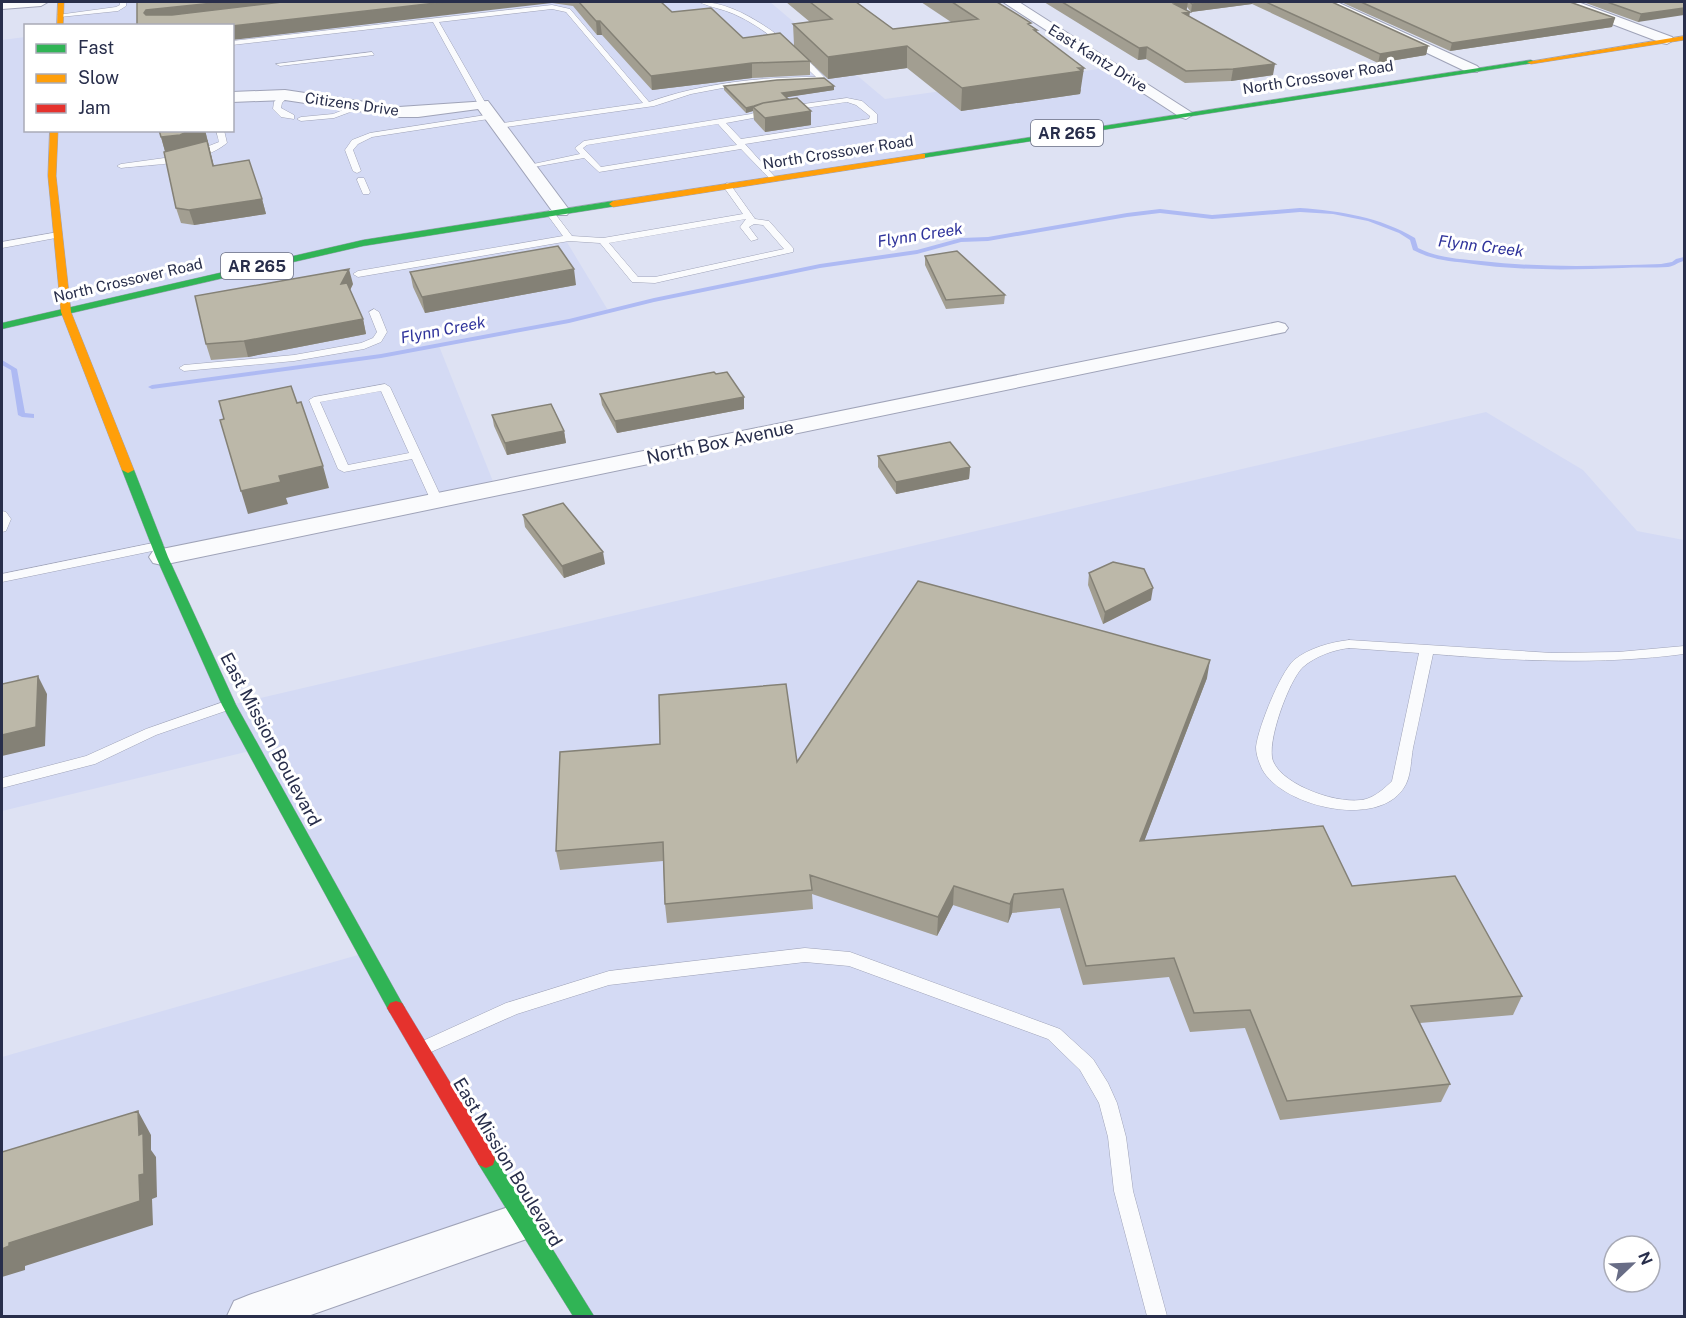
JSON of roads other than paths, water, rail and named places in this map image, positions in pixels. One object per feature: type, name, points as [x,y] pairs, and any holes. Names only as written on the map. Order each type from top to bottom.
[{"type":"main road","name":"North Crossover Road","points":[[2,326],[300,256],[555,212],[1684,38]]},
{"type":"main road","name":"East Mission Boulevard","points":[[54,132],[52,176],[66,312],[160,552],[229,705],[420,1050],[584,1317]]},
{"type":"street","points":[[2,6],[41,2]]},
{"type":"street","name":"East Kantz Drive","points":[[1010,2],[1186,114]]},
{"type":"street","points":[[1327,2],[1472,69]]},
{"type":"street","points":[[1567,2],[1666,40]]},
{"type":"street","name":"Citizens Drive","points":[[234,97],[254,94],[285,95],[399,112],[491,115]]},
{"type":"street","points":[[491,115],[528,166],[555,212]]},
{"type":"street","name":"North Box Avenue","points":[[160,552],[437,501],[1278,328]]},
{"type":"street","points":[[249,1317],[523,1221]]},
{"type":"lane","points":[[118,9],[123,6],[123,2]]},
{"type":"lane","points":[[702,2],[730,8],[775,35],[822,79]]},
{"type":"lane","points":[[234,43],[544,7],[568,10],[648,105]]},
{"type":"lane","points":[[60,14],[128,8]]},
{"type":"lane","points":[[435,20],[491,115]]},
{"type":"lane","points":[[280,64],[318,60],[342,62],[373,56]]},
{"type":"lane","points":[[743,92],[822,79]]},
{"type":"lane","points":[[648,105],[680,92],[695,89],[763,80],[822,79]]},
{"type":"lane","points":[[366,192],[349,150],[355,142],[369,135],[491,115],[648,105],[731,93]]},
{"type":"lane","points":[[285,95],[278,102],[277,109],[291,117]]},
{"type":"lane","points":[[841,105],[853,106],[866,117],[872,118],[874,122],[741,144],[599,170],[579,148],[584,143],[753,116],[765,117],[841,105]]},
{"type":"lane","points":[[301,119],[334,116],[358,106]]},
{"type":"lane","points":[[720,121],[772,179]]},
{"type":"lane","points":[[121,166],[184,157],[214,148],[223,142],[220,132]]},
{"type":"lane","points":[[528,166],[584,156]]},
{"type":"lane","points":[[727,186],[751,219]]},
{"type":"lane","points":[[555,212],[568,238]]},
{"type":"lane","points":[[751,219],[744,227],[754,239]]},
{"type":"lane","points":[[358,274],[568,238],[603,241],[751,219],[766,223],[790,250],[655,280],[635,280],[603,241]]},
{"type":"lane","points":[[2,244],[58,235]]},
{"type":"lane","points":[[760,247],[768,255]]},
{"type":"lane","points":[[184,368],[294,358],[364,346],[377,340],[382,332],[374,312]]},
{"type":"lane","points":[[416,455],[344,469],[314,400],[385,387],[437,501]]},
{"type":"lane","points":[[2,515],[5,519],[2,528]]},
{"type":"lane","points":[[2,578],[160,552]]},
{"type":"lane","points":[[1427,649],[1399,783],[1385,797],[1364,806],[1330,803],[1302,793],[1279,778],[1265,762],[1263,747],[1286,683],[1293,670],[1306,658],[1340,645],[1427,649],[1512,656],[1589,657],[1684,650]]},
{"type":"lane","points":[[2,783],[90,759],[151,732],[229,705]]},
{"type":"lane","points":[[420,1050],[513,1008],[609,978],[805,955],[850,959],[1054,1034],[1074,1048],[1095,1076],[1109,1105],[1117,1133],[1120,1173],[1157,1317]]},
{"type":"waterway","name":"Flynn Creek","points":[[152,387],[381,356],[569,321],[654,300],[820,266],[917,252],[961,240],[988,239],[1160,211],[1212,217],[1300,210],[1333,212],[1370,220],[1401,232],[1413,239],[1415,249],[1427,255],[1475,263],[1574,268],[1655,266],[1674,264],[1684,259]]},
{"type":"waterway","name":"Flynn Creek","points":[[2,362],[14,369],[22,415],[31,416]]}]
